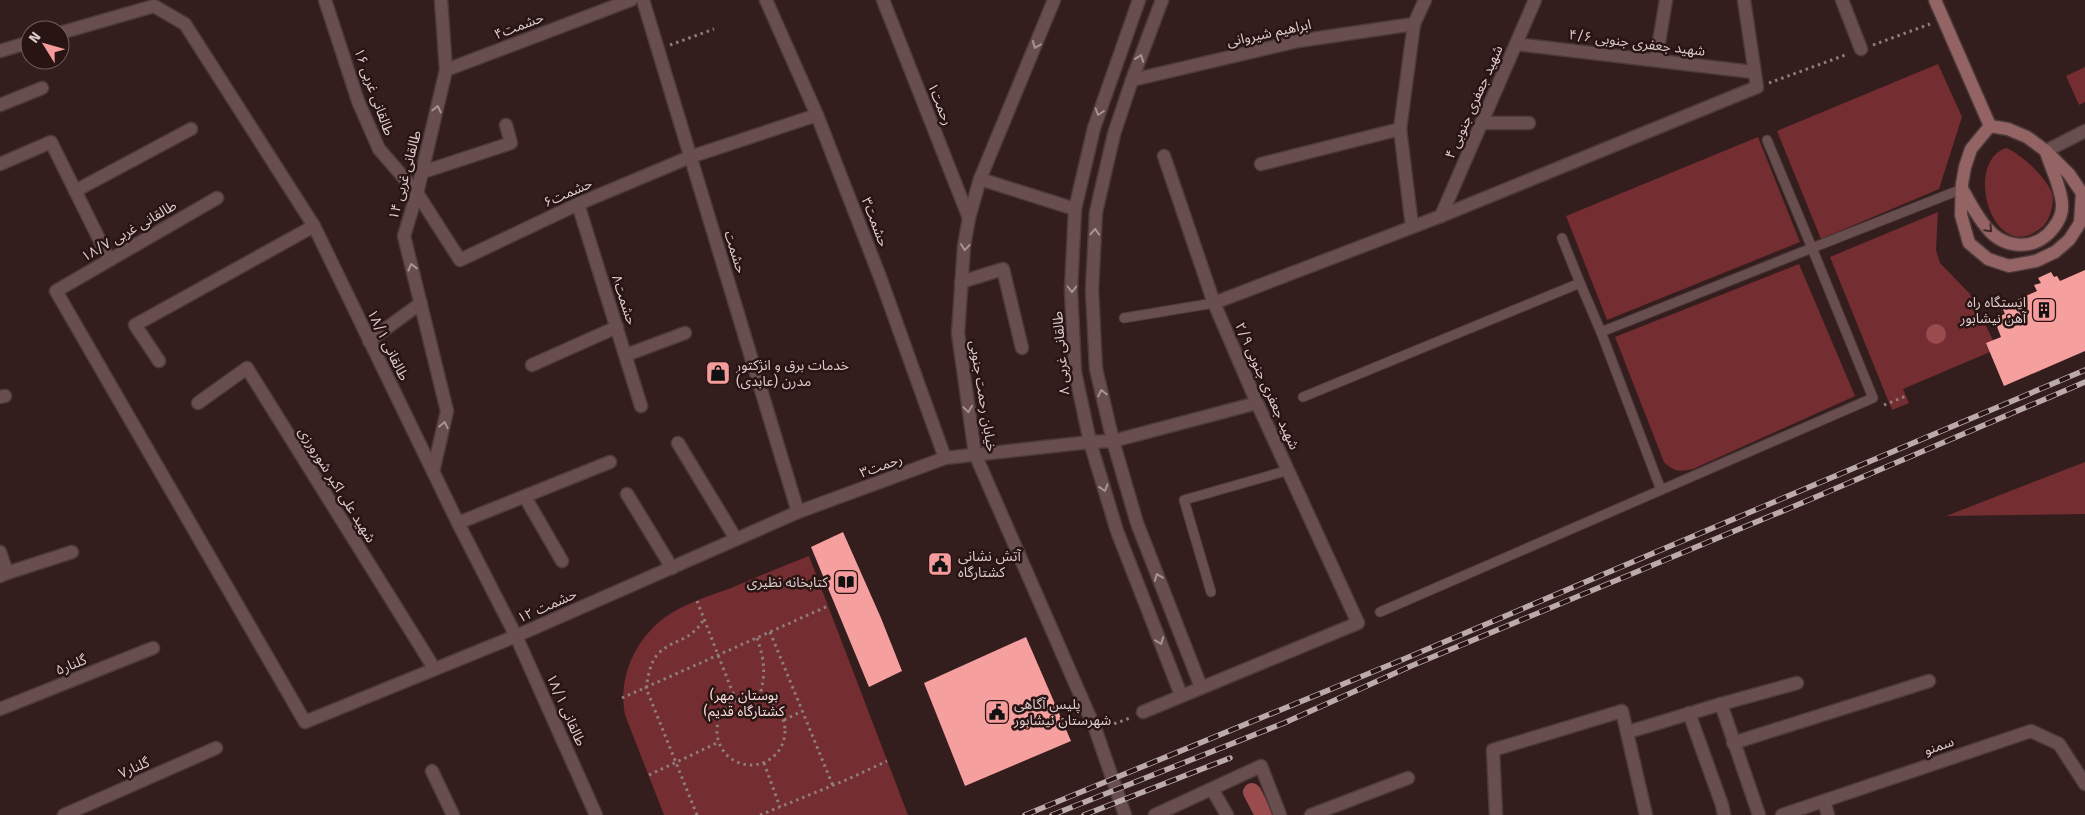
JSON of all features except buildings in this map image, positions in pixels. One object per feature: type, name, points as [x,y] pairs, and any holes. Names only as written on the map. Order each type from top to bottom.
[{"type":"main road","points":[[1935,0],[1990,126]]},
{"type":"main road","points":[[1990,126],[2008,129],[2026,137],[2046,151],[2069,174],[2082,193],[2080,223],[2069,240],[2054,252],[2036,261],[2009,266],[1988,260],[1969,243],[1961,215],[1964,167],[1971,149],[1990,126]]},
{"type":"main road","points":[[1962,189],[1987,229],[2001,240],[2015,245],[2030,245],[2041,240],[2058,223],[2063,205],[2046,151]]},
{"type":"street","name":"طالقانی غربی ۱۶","points":[[325,0],[358,101],[379,149],[418,193],[460,260]]},
{"type":"street","name":"طالقانی غربی ۱۴","points":[[433,472],[447,411],[404,236],[418,193],[446,70],[442,0]]},
{"type":"street","name":"حشمت۴","points":[[446,70],[631,0]]},
{"type":"street","name":"حشمت","points":[[643,0],[798,512]]},
{"type":"street","name":"حشمت۳","points":[[766,0],[817,115],[880,277],[945,458]]},
{"type":"street","name":"رحمت۱","points":[[883,0],[969,218]]},
{"type":"street","name":"خیابان رحمت جنوبی","points":[[1054,0],[980,179],[969,218],[964,246],[958,333],[975,454],[1096,731],[1125,815]]},
{"type":"street","name":"طالقانی غربی ۸","points":[[1139,0],[1094,128],[1075,209],[1071,290],[1075,372],[1090,442],[1117,530],[1181,695]]},
{"type":"street","points":[[1143,712],[1201,687],[1137,523],[1112,441],[1096,369],[1092,290],[1096,212],[1114,134],[1162,0]]},
{"type":"street","points":[[1412,226],[1400,129],[1414,24],[1425,0]]},
{"type":"street","name":"شهید جعفری جنوبی ۴","points":[[1440,216],[1535,0]]},
{"type":"street","points":[[1656,60],[1666,0]]},
{"type":"street","points":[[1214,303],[1440,216],[1757,87],[1744,0]]},
{"type":"street","points":[[1842,0],[1861,49]]},
{"type":"street","name":"طالقانی ۱۸/۱","points":[[70,30],[154,6],[185,24],[314,226],[458,523],[516,636],[596,815]]},
{"type":"street","name":"ابراهیم شیروانی","points":[[1132,80],[1298,41],[1414,24]]},
{"type":"street","name":"شهید جعفری جنوبی ۴/۶","points":[[1516,44],[1754,72]]},
{"type":"street","points":[[0,51],[20,45]]},
{"type":"street","points":[[0,104],[42,88]]},
{"type":"street","name":"حشمت۶","points":[[460,260],[578,204],[690,157],[817,115]]},
{"type":"street","points":[[1481,123],[1529,124]]},
{"type":"street","points":[[422,172],[511,143],[506,126]]},
{"type":"street","points":[[75,191],[191,129]]},
{"type":"street","points":[[1261,164],[1400,129]]},
{"type":"street","points":[[2046,151],[2085,131]]},
{"type":"street","points":[[0,164],[51,142],[109,259]]},
{"type":"street","name":"شهید جعفری جنوبی ۲/۹","points":[[1164,156],[1214,303],[1257,403],[1358,623],[1201,687]]},
{"type":"street","points":[[980,179],[1075,209]]},
{"type":"street","name":"طالقانی غربی ۱۸/۷","points":[[217,198],[56,291],[305,722]]},
{"type":"street","name":"حشمت۸","points":[[578,204],[641,406]]},
{"type":"street","points":[[159,361],[135,325],[314,226]]},
{"type":"street","points":[[1073,253],[1094,253]]},
{"type":"street","points":[[961,282],[1003,269],[1022,348]]},
{"type":"street","points":[[369,340],[421,303]]},
{"type":"street","points":[[532,365],[617,327]]},
{"type":"street","points":[[626,354],[685,333]]},
{"type":"street","name":"شهید علی اکبر شورورزی","points":[[198,403],[247,368],[434,668]]},
{"type":"street","name":"رحمت۳","points":[[798,512],[945,458],[1112,441],[1257,403]]},
{"type":"street","points":[[678,443],[736,540]]},
{"type":"street","points":[[458,523],[610,462]]},
{"type":"street","points":[[627,494],[672,568]]},
{"type":"street","points":[[525,497],[562,561]]},
{"type":"street","name":"حشمت ۱۲","points":[[305,722],[516,636],[798,512]]},
{"type":"street","points":[[0,552],[4,575],[72,552]]},
{"type":"street","name":"گلنار۵","points":[[0,709],[153,648]]},
{"type":"street","points":[[1733,743],[1929,681]]},
{"type":"street","points":[[1628,732],[1797,683]]},
{"type":"street","points":[[1721,704],[1759,815]]},
{"type":"street","points":[[1496,815],[1493,750],[1622,711],[1646,815]]},
{"type":"street","points":[[1690,713],[1724,815]]},
{"type":"street","name":"سمنو","points":[[1782,815],[2031,731],[2059,744],[2085,784]]},
{"type":"street","name":"گلنار۷","points":[[64,815],[216,748]]},
{"type":"street","points":[[1155,815],[1261,766],[1280,815]]},
{"type":"street","points":[[432,771],[453,815]]},
{"type":"street","points":[[1311,815],[1408,778]]},
{"type":"street","points":[[1212,789],[1227,815]]},
{"type":"street","points":[[1824,801],[1828,815]]},
{"type":"lane","points":[[1380,612],[1873,398],[1767,140]]},
{"type":"lane","points":[[1601,332],[1962,189]]},
{"type":"lane","points":[[1562,238],[1601,332],[1661,490]]},
{"type":"lane","points":[[1303,397],[1580,283]]},
{"type":"lane","points":[[1124,318],[1214,303]]},
{"type":"lane","points":[[1211,592],[1184,500],[1289,470]]},
{"type":"path","points":[[658,49],[714,29]]},
{"type":"path","points":[[1889,403],[1906,396]]},
{"type":"path","points":[[697,601],[736,701]]},
{"type":"path","points":[[622,698],[828,606]]},
{"type":"path","points":[[697,815],[646,688],[650,670],[657,655],[698,630],[704,619]]},
{"type":"path","points":[[770,632],[833,786]]},
{"type":"path","points":[[757,638],[765,667],[764,683],[759,698]]},
{"type":"path","points":[[747,698],[759,698],[769,702],[778,710],[784,720],[785,732],[783,743],[778,753],[764,763],[747,765],[737,762],[728,756],[719,742],[718,726],[721,716],[727,707],[736,701],[747,698]]},
{"type":"path","points":[[784,720],[802,711]]},
{"type":"path","points":[[1096,731],[1143,712]]},
{"type":"path","points":[[649,775],[719,742]]},
{"type":"path","points":[[760,815],[833,786],[887,761]]},
{"type":"path","points":[[764,763],[780,807]]},
{"type":"green space","points":[[1938,64],[1962,117],[1939,189],[1821,239],[1777,131]]},
{"type":"green space","points":[[2085,67],[2085,102],[2079,105],[2066,76]]},
{"type":"green space","points":[[1758,137],[1800,242],[1607,320],[1566,216]]},
{"type":"green space","points":[[2006,148],[2018,155],[2045,180],[2053,197],[2047,221],[2041,228],[2024,236],[2009,234],[1997,224],[1989,208],[1985,190],[1986,172],[1993,157]]},
{"type":"green space","points":[[1938,212],[1936,250],[1940,263],[1970,294],[1993,340],[1990,352],[1903,389],[1909,403],[1892,410],[1830,257]]},
{"type":"green space","points":[[1799,264],[1855,396],[1693,469],[1681,471],[1671,468],[1664,462],[1615,337]]},
{"type":"green space","points":[[2085,462],[2085,514],[1946,516]]},
{"type":"green space","name":"(بوستان مهر (کشتارگاه قدیم","points":[[809,556],[908,815],[664,815],[625,715],[623,701],[626,674],[637,649],[653,627],[679,609]]},
{"type":"shaded area","points":[[1936,324],[1943,327],[1946,334],[1943,341],[1936,344],[1929,341],[1926,334],[1929,327]]},
{"type":"waterway","points":[[1252,792],[1264,815]]},
{"type":"railway","points":[[1025,815],[1404,659],[2085,370]]},
{"type":"railway","points":[[1052,815],[1284,723],[1411,666],[1797,505],[2085,382]]},
{"type":"railway","points":[[1084,815],[1230,758]]},
{"type":"place","name":"ایستگاه راه‌ آهن نیشابور","points":[[2044,310]]},
{"type":"place","name":"خدمات برق و انژکتور مدرن (عابدی)","points":[[718,373]]},
{"type":"place","name":"آتش نشانی کشتارگاه","points":[[940,564]]},
{"type":"place","name":"کتابخانه نظیری","points":[[846,582]]},
{"type":"place","name":"پلیس آگاهی شهرستان نیشابور","points":[[997,712]]}]
